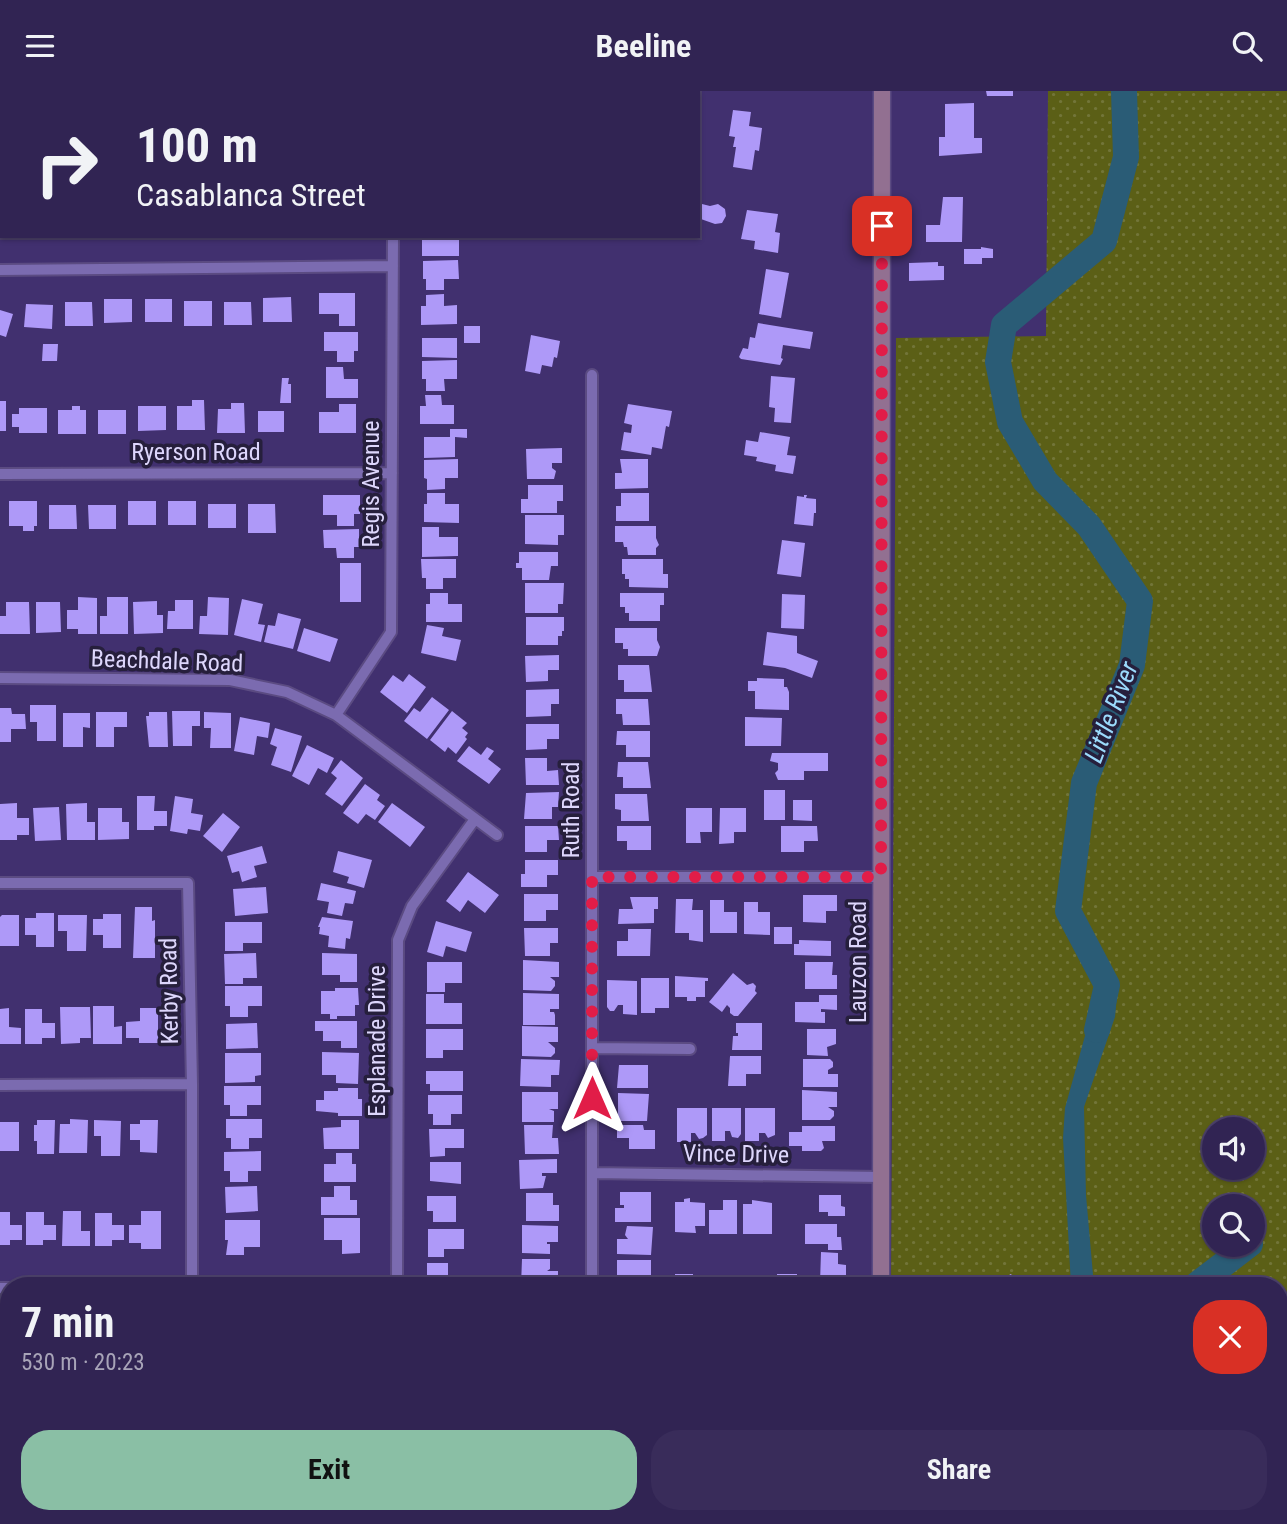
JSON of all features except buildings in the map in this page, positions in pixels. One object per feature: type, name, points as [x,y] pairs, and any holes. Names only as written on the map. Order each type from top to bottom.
[{"type":"street","name":"Lauzon Road","points":[[881,1277],[882,91]]},
{"type":"street","name":"Regis Avenue","points":[[336,715],[391,632],[393,238]]},
{"type":"street","points":[[0,270],[393,266]]},
{"type":"street","name":"Ruth Road","points":[[592,375],[592,1277]]},
{"type":"street","name":"Ryerson Road","points":[[0,474],[392,473]]},
{"type":"street","name":"Beachdale Road","points":[[0,678],[230,680],[286,692],[336,715],[497,835]]},
{"type":"street","name":"Esplanade Drive","points":[[397,1277],[398,940],[412,906],[475,819]]},
{"type":"street","points":[[592,877],[881,877]]},
{"type":"street","name":"Kerby Road","points":[[0,883],[188,883],[192,1277]]},
{"type":"street","points":[[592,1048],[690,1049]]},
{"type":"street","points":[[0,1085],[192,1084]]},
{"type":"street","name":"Vince Drive","points":[[592,1173],[881,1177]]},
{"type":"green space","points":[[1048,91],[1287,91],[1287,1277],[891,1277],[896,338],[1046,336]]},
{"type":"water","points":[[1096,996],[1117,997],[1115,1017],[1084,1107],[1086,1195],[1093,1277],[1071,1277],[1063,1138],[1065,1108]]},
{"type":"waterway","name":"Little River","points":[[1097,1030],[1107,985],[1068,911],[1084,783],[1132,665],[1140,601],[1089,526],[1045,481],[1010,422],[998,362],[1004,325],[1104,241],[1126,157],[1124,91]]},
{"type":"waterway","name":"Little River","points":[[1207,1277],[1233,1257]]},
{"type":"route","points":[[592,1098],[592,877],[881,877],[882,226]]}]
